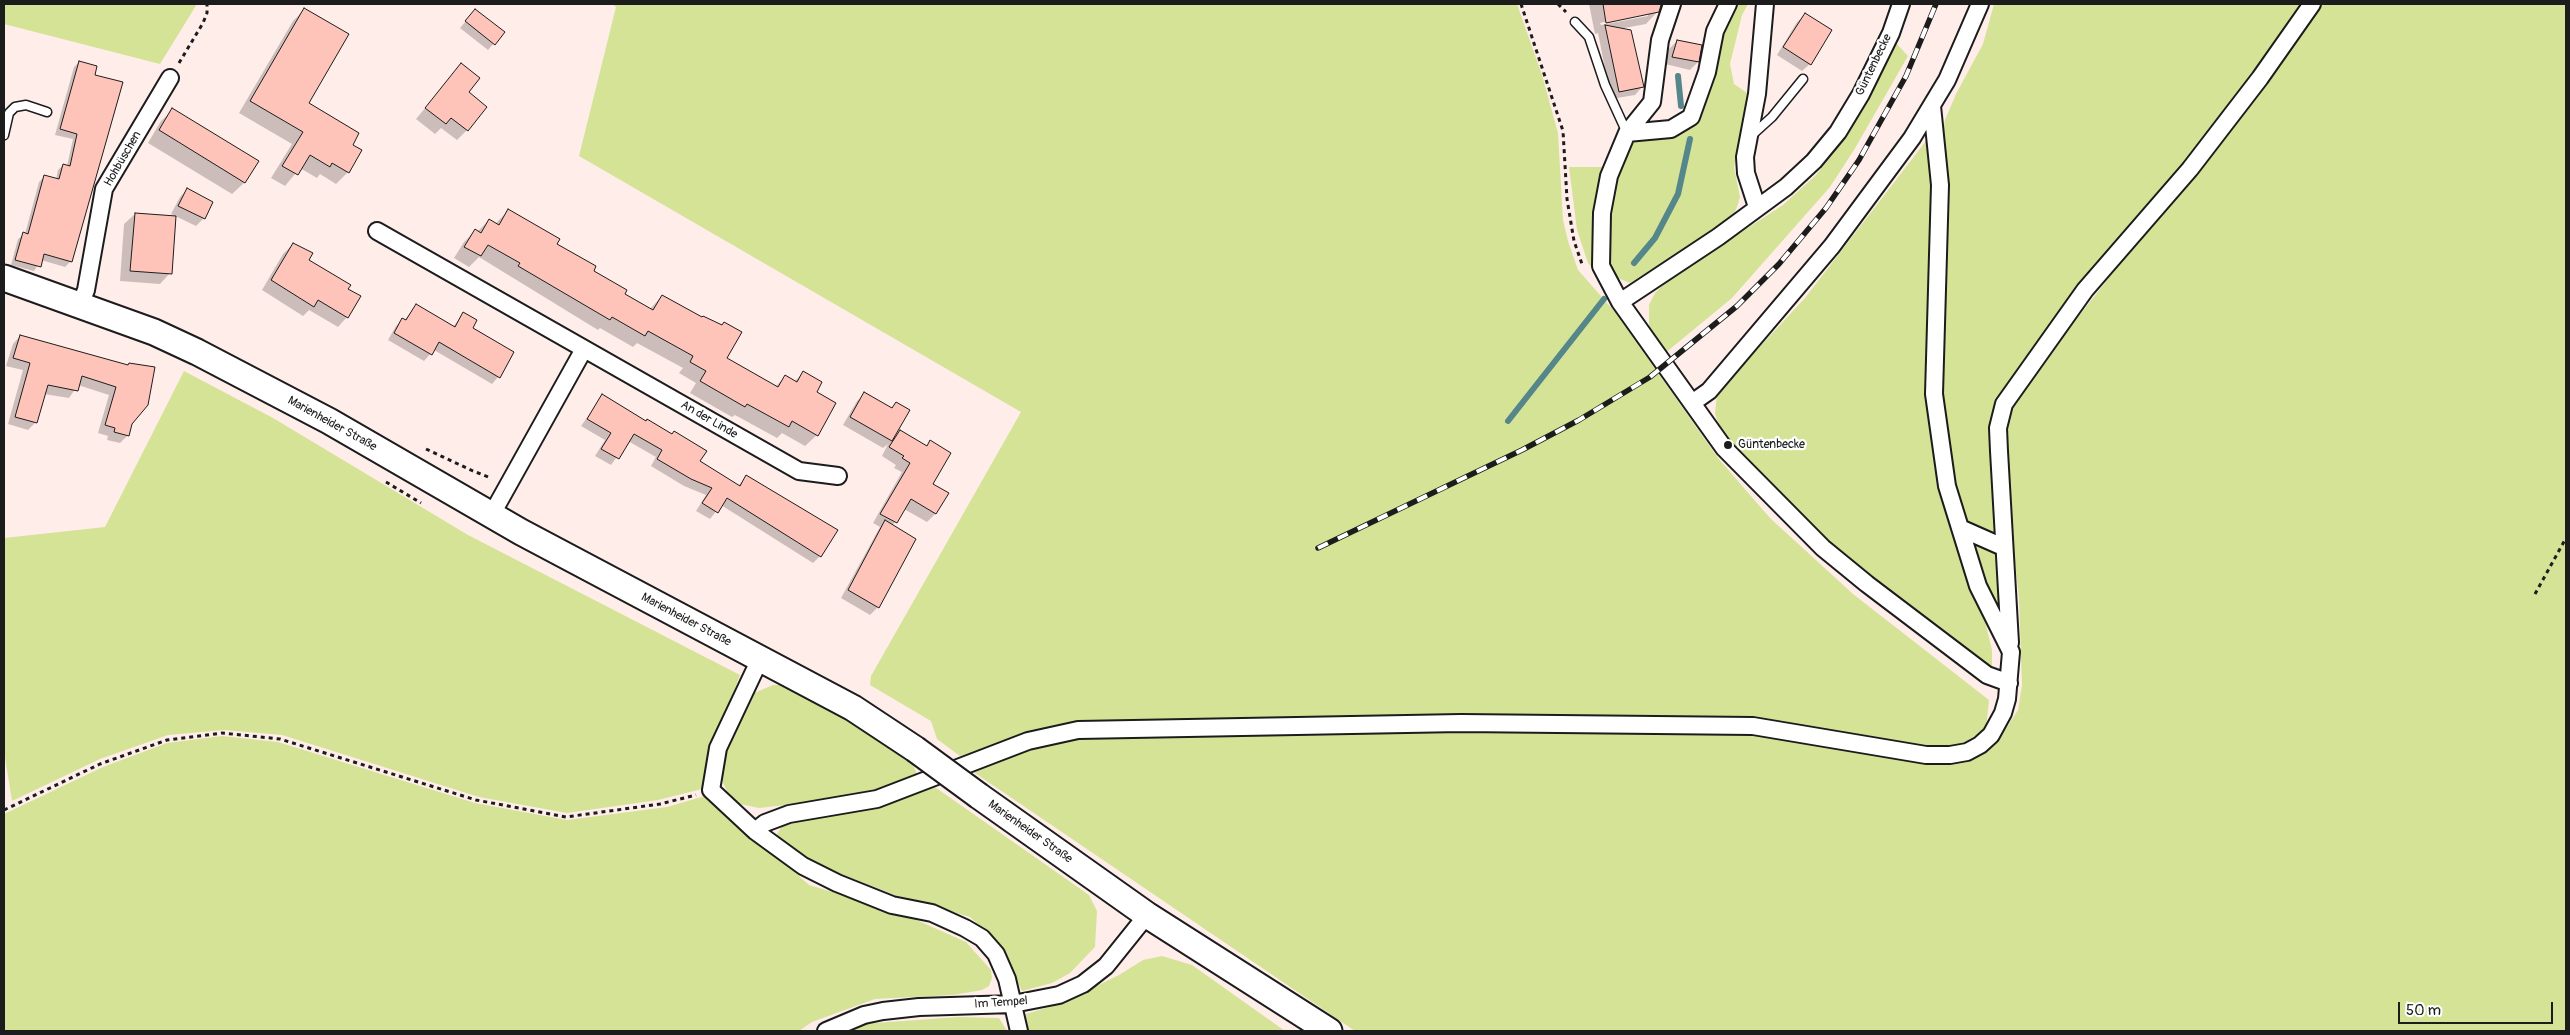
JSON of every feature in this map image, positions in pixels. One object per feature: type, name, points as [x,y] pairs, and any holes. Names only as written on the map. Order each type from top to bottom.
[{"type":"main road","name":"Marienheider Straße","points":[[4,278],[154,332],[197,352],[329,421],[529,536],[853,708],[915,749],[1147,915],[1329,1031]]},
{"type":"street","points":[[1672,4],[1660,40],[1652,102],[1626,133],[1609,176],[1602,213],[1601,266],[1620,302],[1724,448],[1823,548],[1987,676],[2009,683]]},
{"type":"street","points":[[1626,133],[1671,129],[1691,117],[1707,72],[1716,31],[1728,4]]},
{"type":"street","points":[[1757,208],[1746,173],[1745,157],[1757,94],[1766,4]]},
{"type":"street","name":"Güntenbecke","points":[[1620,302],[1718,237],[1786,187],[1814,161],[1838,132],[1861,94],[1891,33],[1901,4]]},
{"type":"street","points":[[1692,403],[1709,391],[1832,246],[1912,138],[1932,106],[1965,43],[1980,4]]},
{"type":"street","points":[[755,831],[765,823],[789,814],[877,799],[1028,741],[1078,730],[1460,723],[1752,726],[1926,754],[1950,755],[1967,752],[1980,745],[1991,735],[2003,713],[2009,683],[2011,652],[2003,547],[1998,428],[2004,404],[2085,290],[2190,169],[2260,78],[2312,4]]},
{"type":"street","name":"Hohbüschen","points":[[80,306],[86,290],[104,189],[170,78]]},
{"type":"street","points":[[1932,106],[1940,185],[1934,394],[1947,486],[1978,586],[2011,652]]},
{"type":"street","name":"An der Linde","points":[[378,231],[799,471],[838,476]]},
{"type":"street","points":[[492,514],[584,349]]},
{"type":"street","points":[[1960,528],[2003,547]]},
{"type":"street","points":[[760,659],[718,748],[711,790],[755,831],[804,866],[837,883],[892,905],[932,913],[982,938],[996,954],[1007,978],[1019,1031]]},
{"type":"street","name":"Im Tempel","points":[[826,1031],[864,1015],[883,1010],[919,1006],[1013,1004],[1059,995],[1083,984],[1106,966],[1147,915]]},
{"type":"lane","points":[[1575,22],[1589,37],[1605,85],[1626,133]]},
{"type":"lane","points":[[1749,137],[1772,117],[1803,79]]},
{"type":"lane","points":[[4,135],[9,113],[15,107],[26,105],[47,112]]},
{"type":"path","points":[[170,78],[203,23],[207,13],[207,4]]},
{"type":"path","points":[[1521,4],[1563,131],[1567,199],[1574,241],[1584,268]]},
{"type":"path","points":[[381,480],[429,507]]},
{"type":"path","points":[[2535,594],[2566,538]]},
{"type":"path","points":[[4,810],[100,764],[167,740],[222,733],[280,739],[476,800],[566,817],[660,804],[711,790]]},
{"type":"green space","points":[[4,4],[197,4],[160,64],[4,24]]},
{"type":"green space","points":[[612,4],[1517,4],[1542,75],[1558,133],[1563,220],[1578,270],[1615,312],[1718,458],[1770,518],[1853,594],[1989,700],[1986,729],[1955,748],[1899,745],[1755,722],[1028,736],[960,756],[937,739],[931,721],[870,685],[871,676],[1021,412],[579,156],[616,7]]},
{"type":"green space","points":[[1734,4],[1748,4],[1742,15],[1730,64],[1734,84],[1750,95],[1734,167],[1740,197],[1737,207],[1733,216],[1723,224],[1630,283],[1615,277],[1606,258],[1608,212],[1628,146],[1633,140],[1682,130]]},
{"type":"green space","points":[[1994,4],[2305,4],[2256,75],[2000,403],[1997,501],[1999,621],[1984,584],[1953,485],[1939,395],[1941,146],[1945,120],[1956,94],[1983,44]]},
{"type":"green space","points":[[2315,4],[2566,4],[2566,1031],[1355,1031],[969,769],[1004,753],[1077,737],[1460,728],[1750,730],[1980,753],[2000,738],[2018,710],[2022,685],[2019,598],[2008,500],[2008,406],[2263,82]]},
{"type":"green space","points":[[1896,43],[1908,56],[1854,150],[1830,187],[1732,298],[1664,354],[1653,338],[1649,324],[1649,305],[1655,293],[1668,280],[1783,205],[1816,175],[1835,151]]},
{"type":"green space","points":[[1929,137],[1936,186],[1930,395],[1992,650],[1992,673],[1866,575],[1782,499],[1722,433],[1715,414],[1717,393],[1805,298]]},
{"type":"green space","points":[[1569,167],[1608,167],[1594,270],[1588,263],[1577,230]]},
{"type":"green space","points":[[184,371],[273,418],[468,535],[740,675],[713,746],[706,788],[658,800],[567,813],[479,797],[282,735],[224,730],[168,735],[100,759],[12,801],[4,751],[4,538],[105,527]]},
{"type":"green space","points":[[773,685],[783,685],[850,719],[913,765],[918,776],[848,798],[759,808],[740,804],[728,793],[723,783],[721,764],[733,727],[752,694]]},
{"type":"green space","points":[[222,736],[278,742],[475,803],[567,820],[667,807],[708,795],[809,885],[894,910],[966,942],[991,970],[992,978],[989,986],[982,990],[953,995],[875,999],[812,1022],[799,1031],[4,1031],[4,814],[103,767],[167,743]]},
{"type":"green space","points":[[932,785],[1089,895],[1097,911],[1095,947],[1070,973],[1052,983],[1022,991],[998,943],[970,917],[895,895],[818,865],[780,842],[777,834],[782,826],[793,821]]},
{"type":"green space","points":[[1162,956],[1192,965],[1285,1031],[1025,1031],[1026,1014],[1062,1003],[1119,975],[1143,960]]},
{"type":"green space","points":[[959,1017],[999,1018],[1007,1031],[842,1031],[847,1025]]},
{"type":"building","points":[[1603,4],[1661,5],[1659,12],[1606,23]]},
{"type":"building","points":[[304,8],[349,34],[309,103],[359,133],[353,145],[362,150],[349,173],[332,163],[330,167],[310,155],[298,175],[282,166],[303,132],[250,101]]},
{"type":"building","points":[[475,9],[505,32],[495,45],[465,21]]},
{"type":"building","points":[[1805,13],[1832,30],[1811,65],[1783,47]]},
{"type":"building","points":[[1605,25],[1631,30],[1644,87],[1619,92]]},
{"type":"building","points":[[1677,40],[1702,45],[1699,62],[1672,57]]},
{"type":"building","points":[[79,61],[97,66],[95,75],[123,82],[72,262],[44,254],[41,267],[15,260],[23,232],[28,234],[44,175],[59,179],[63,164],[70,166],[77,134],[60,129]]},
{"type":"building","points":[[461,63],[480,78],[469,92],[487,107],[468,131],[451,118],[446,124],[425,108]]},
{"type":"building","points":[[172,108],[259,161],[245,183],[159,130]]},
{"type":"building","points":[[187,188],[213,202],[205,219],[178,206]]},
{"type":"building","points":[[508,209],[560,239],[557,244],[596,266],[594,271],[627,290],[625,294],[653,310],[662,295],[702,317],[722,325],[724,322],[742,332],[727,358],[778,387],[785,375],[797,382],[803,371],[822,382],[817,392],[836,403],[818,436],[792,421],[789,427],[747,404],[745,407],[700,381],[706,371],[690,362],[693,356],[648,331],[645,336],[612,317],[610,320],[518,266],[520,263],[488,245],[481,256],[464,247],[475,229],[481,233],[489,219],[499,225]]},
{"type":"building","points":[[135,213],[176,216],[172,274],[130,271]]},
{"type":"building","points":[[293,243],[313,253],[309,260],[351,285],[348,289],[361,296],[348,318],[318,300],[314,307],[271,280]]},
{"type":"building","points":[[416,304],[455,327],[463,312],[477,320],[473,328],[514,352],[500,378],[439,342],[432,355],[394,333],[402,318],[406,320]]},
{"type":"building","points":[[20,335],[128,365],[129,363],[155,367],[148,405],[132,424],[129,436],[114,432],[115,428],[105,425],[116,387],[82,376],[78,391],[48,385],[37,423],[15,417],[30,363],[13,358]]},
{"type":"building","points":[[864,392],[892,408],[896,402],[910,410],[892,441],[850,417]]},
{"type":"building","points":[[602,394],[646,421],[647,419],[672,434],[674,431],[707,451],[700,461],[740,486],[746,475],[838,530],[821,557],[727,498],[718,513],[702,503],[712,488],[691,479],[657,459],[662,450],[634,434],[619,459],[601,449],[611,433],[587,419]]},
{"type":"building","points":[[900,430],[927,446],[930,440],[951,453],[933,484],[949,493],[936,514],[911,499],[897,523],[880,514],[910,463],[902,458],[904,456],[889,447]]},
{"type":"building","points":[[885,520],[916,539],[879,608],[848,590]]},
{"type":"waterway","name":"Güntenbecke","points":[[1678,76],[1681,106]]},
{"type":"waterway","name":"Güntenbecke","points":[[1634,263],[1655,238],[1678,194],[1690,139]]},
{"type":"waterway","points":[[1508,421],[1604,299]]},
{"type":"railway","points":[[1318,548],[1522,450],[1579,420],[1650,377],[1737,306],[1779,264],[1826,208],[1859,160],[1906,76],[1936,4]]},
{"type":"place","name":"Güntenbecke","points":[[1728,445]]}]
